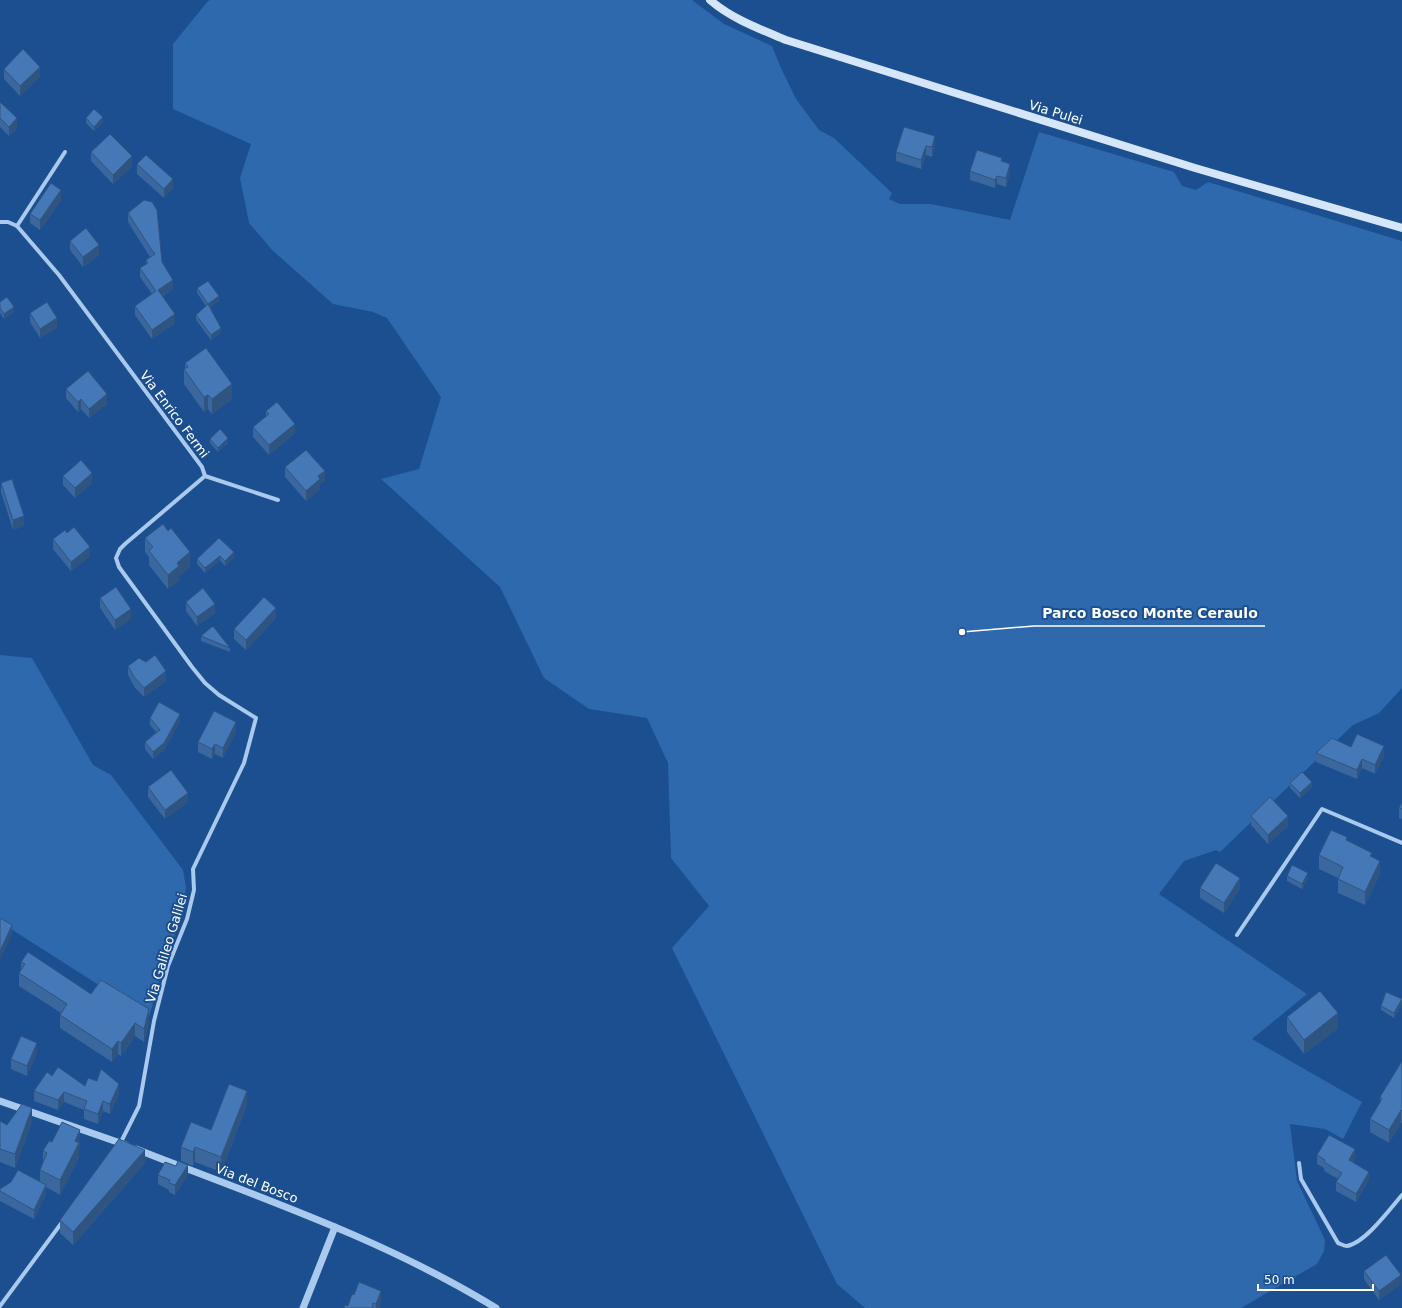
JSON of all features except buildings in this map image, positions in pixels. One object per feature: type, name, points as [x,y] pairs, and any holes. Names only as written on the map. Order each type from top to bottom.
[{"type":"main road","name":"Via Pulei","points":[[710,0],[722,11],[786,40],[1195,168],[1402,228]]},
{"type":"street","points":[[0,222],[8,222],[17,226],[65,152]]},
{"type":"street","name":"Via Enrico Fermi","points":[[17,226],[68,288],[202,467],[205,476],[120,549],[116,558],[119,567],[205,683],[219,695],[256,718]]},
{"type":"street","points":[[205,476],[278,500]]},
{"type":"street","name":"Via Galileo Galilei","points":[[116,1149],[121,1143],[139,1106],[154,1021],[168,966],[187,919],[194,890],[193,869],[244,763],[256,718]]},
{"type":"street","points":[[1237,935],[1322,809],[1402,843]]},
{"type":"street","name":"Via del Bosco","points":[[0,1101],[121,1143],[335,1227],[406,1259],[465,1289],[496,1308]]},
{"type":"street","points":[[1299,1163],[1301,1179],[1338,1243],[1345,1246],[1356,1243],[1375,1227],[1402,1195]]},
{"type":"street","points":[[0,1306],[64,1220]]},
{"type":"street","points":[[303,1308],[335,1227]]},
{"type":"shaded area","points":[[210,0],[692,0],[724,24],[772,46],[796,99],[819,130],[834,138],[892,193],[889,199],[900,204],[931,204],[1010,220],[1039,132],[1174,172],[1182,186],[1196,190],[1208,182],[1402,241],[1402,688],[1379,713],[1353,725],[1220,852],[1216,850],[1184,861],[1159,894],[1307,994],[1252,1039],[1362,1102],[1343,1139],[1325,1129],[1290,1124],[1297,1181],[1325,1240],[1324,1251],[1317,1264],[1241,1308],[865,1308],[837,1284],[672,948],[709,906],[671,858],[668,763],[647,718],[589,709],[544,678],[500,587],[381,479],[419,469],[441,397],[387,318],[373,312],[333,304],[272,250],[249,223],[240,178],[251,144],[173,109],[173,44]]},
{"type":"shaded area","points":[[0,655],[32,658],[93,765],[111,775],[183,870],[186,887],[183,914],[164,963],[149,1017],[0,922]]},
{"type":"place","name":"Parco Bosco Monte Ceraulo","points":[[962,632]]}]
